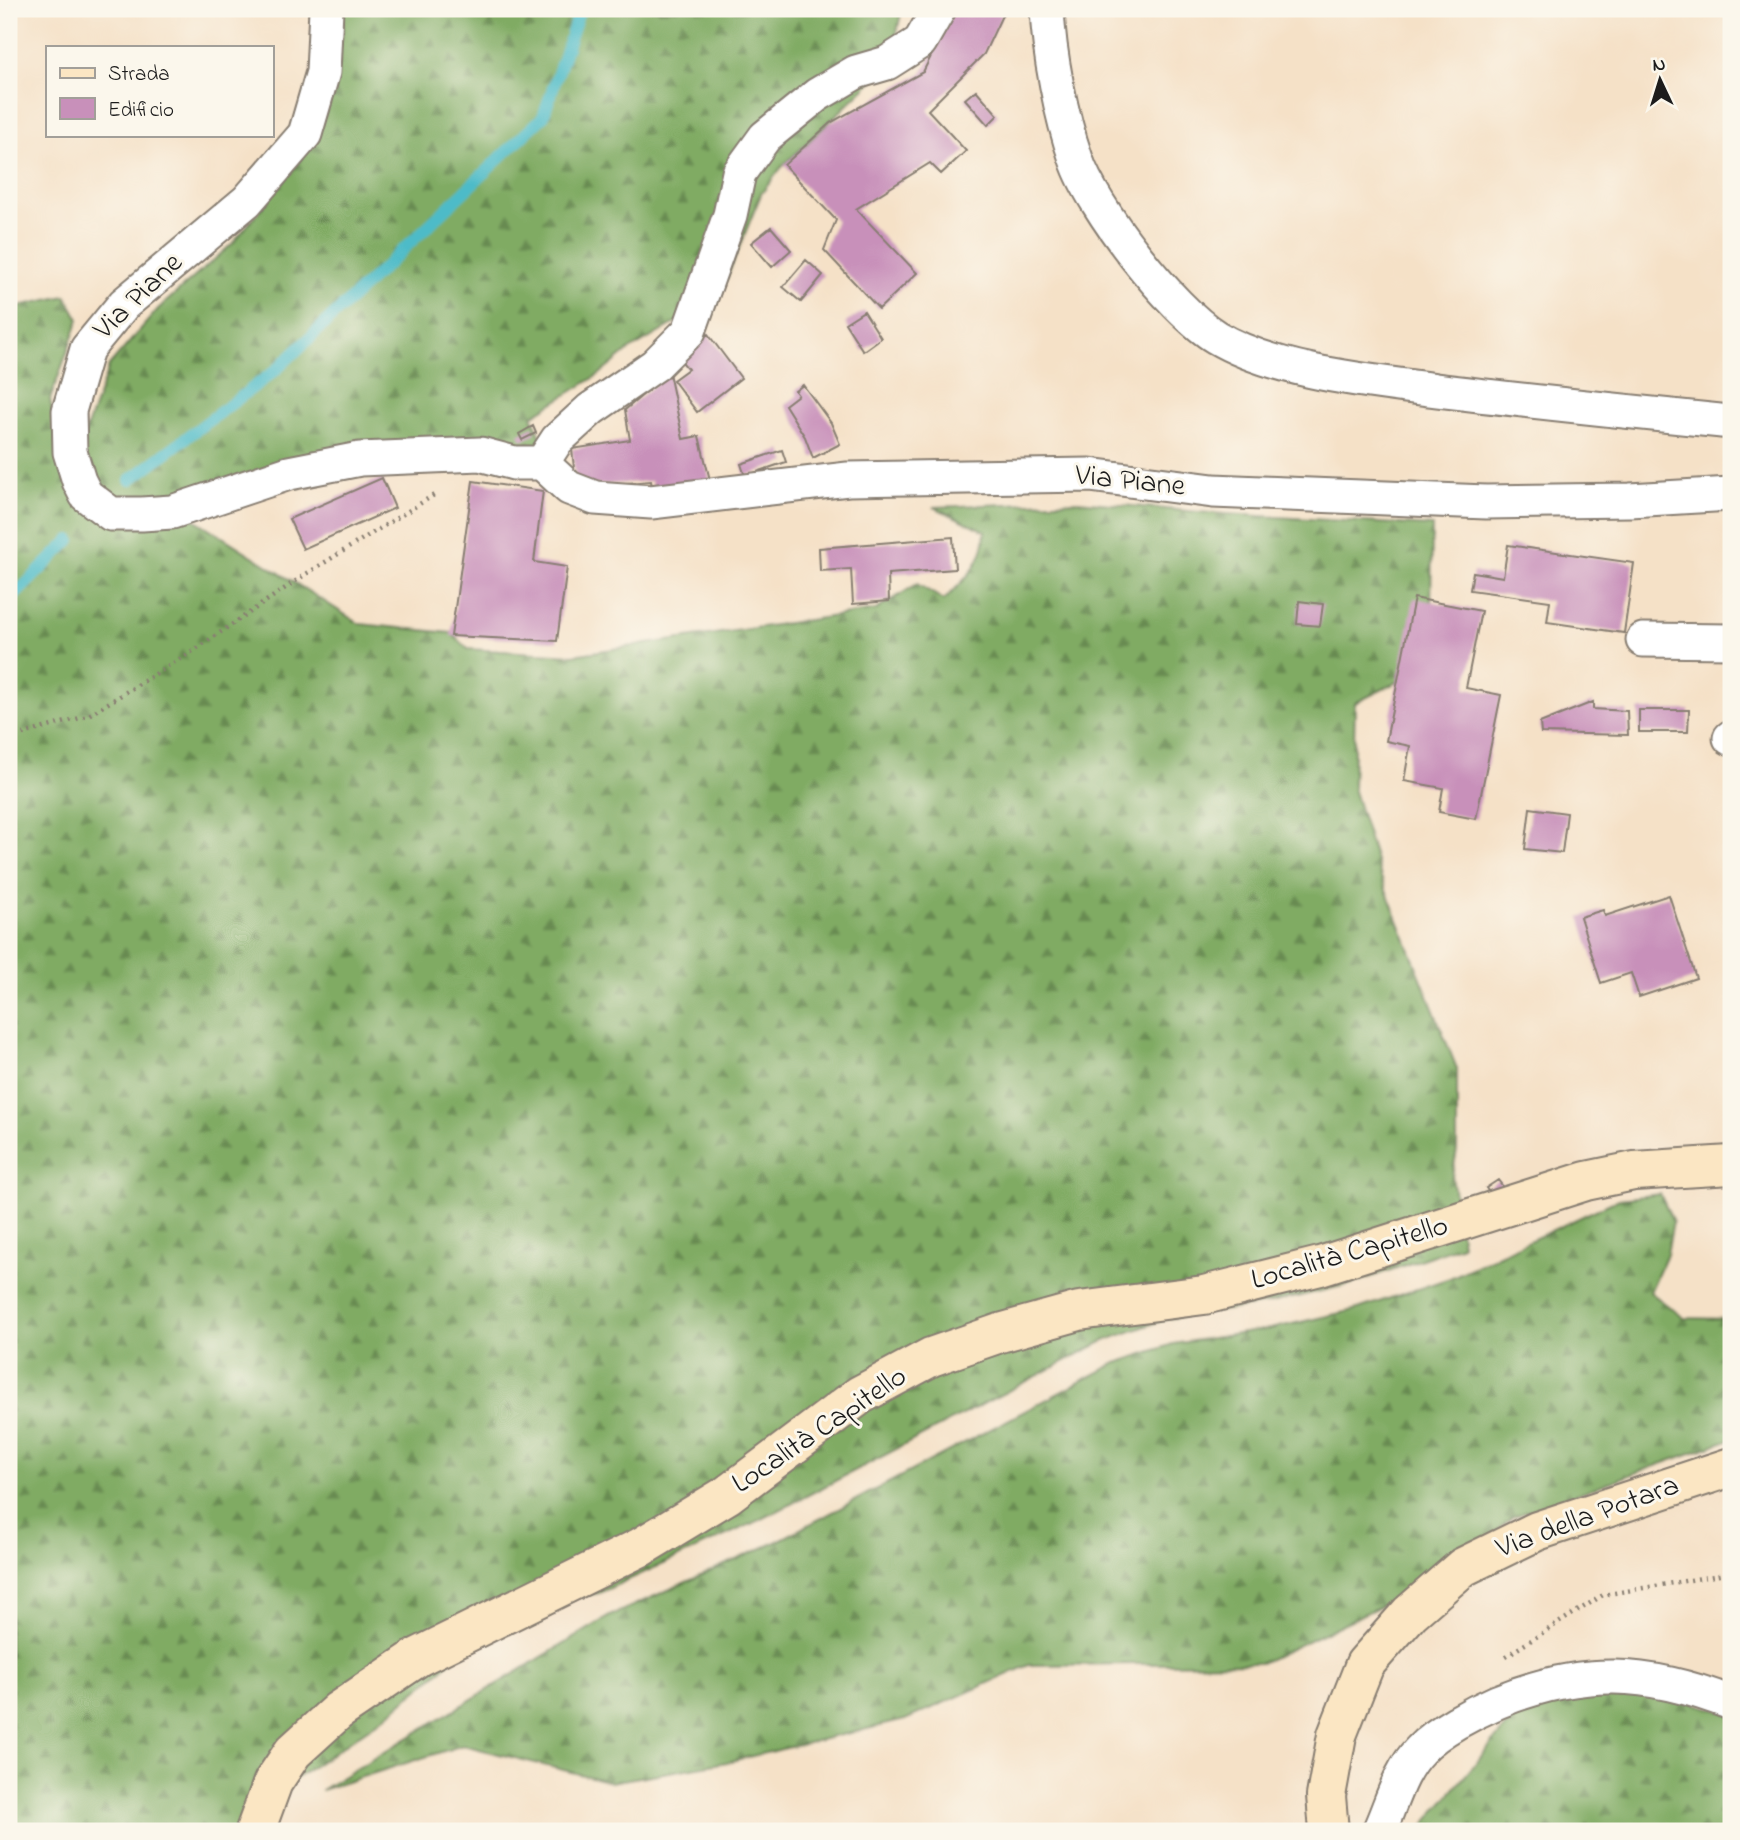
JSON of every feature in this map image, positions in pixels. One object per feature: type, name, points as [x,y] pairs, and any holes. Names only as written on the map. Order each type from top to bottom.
[{"type":"street","name":"Via Piane","points":[[326,9],[323,72],[304,134],[247,201],[124,304],[87,349],[69,411],[69,452],[86,495],[111,514],[172,512],[289,473],[360,458],[480,454],[514,463],[542,463],[569,488],[595,498],[650,502],[848,480],[1090,475],[1213,491],[1460,501],[1630,500],[1731,494]]},
{"type":"street","points":[[542,463],[556,440],[655,365],[689,331],[730,215],[739,173],[765,137],[817,95],[856,72],[887,63],[920,42],[939,9]]},
{"type":"street","points":[[1047,9],[1048,42],[1076,161],[1114,228],[1161,289],[1215,336],[1285,365],[1357,378],[1540,403],[1731,422]]},
{"type":"street","points":[[1643,640],[1731,641]]},
{"type":"street","name":"Località Capitello","points":[[255,1831],[273,1782],[293,1752],[338,1711],[418,1657],[641,1547],[727,1495],[860,1395],[932,1357],[1079,1311],[1204,1295],[1320,1266],[1586,1181],[1634,1171],[1731,1165]]},
{"type":"street","name":"Via della Potara","points":[[1329,1831],[1326,1796],[1337,1735],[1365,1664],[1410,1613],[1463,1567],[1537,1531],[1731,1467]]},
{"type":"street","points":[[1379,1831],[1404,1774],[1420,1749],[1469,1714],[1538,1685],[1582,1677],[1651,1679],[1731,1703]]},
{"type":"path","points":[[9,738],[86,716],[193,651],[306,574],[436,494]]},
{"type":"path","points":[[1497,1662],[1603,1595],[1731,1573]]},
{"type":"green space","points":[[343,9],[902,9],[890,64],[781,168],[761,194],[719,297],[628,351],[600,374],[532,416],[544,444],[496,457],[423,445],[136,509],[96,494],[79,449],[109,366],[158,309],[233,243],[300,161],[326,112],[343,29]]},
{"type":"green space","points":[[66,296],[79,319],[50,400],[60,449],[83,507],[183,512],[360,624],[451,633],[468,649],[573,655],[876,610],[917,584],[944,600],[966,578],[978,561],[985,531],[934,507],[1078,501],[1210,513],[1432,526],[1431,612],[1418,672],[1355,703],[1353,788],[1381,877],[1457,1069],[1457,1150],[1452,1176],[1462,1245],[1351,1284],[1266,1304],[1166,1319],[1104,1341],[762,1519],[599,1593],[515,1608],[385,1717],[286,1785],[253,1831],[9,1831],[9,308]]},
{"type":"green space","points":[[1660,1194],[1673,1222],[1667,1254],[1650,1292],[1684,1318],[1731,1319],[1731,1439],[1512,1517],[1452,1572],[1261,1663],[1029,1665],[905,1720],[727,1762],[611,1782],[463,1745],[321,1790],[610,1616],[774,1543],[1114,1364],[1173,1344],[1270,1329],[1358,1309],[1450,1278],[1619,1199]]},
{"type":"green space","points":[[1628,1692],[1683,1700],[1731,1714],[1731,1831],[1419,1831],[1514,1717],[1564,1701]]},
{"type":"building","points":[[955,9],[1005,9],[984,54],[928,110],[966,151],[941,174],[930,163],[856,209],[917,273],[879,309],[824,250],[836,220],[784,165],[830,123],[923,72]]},
{"type":"building","points":[[976,90],[998,115],[988,125],[965,99]]},
{"type":"building","points":[[771,227],[791,250],[772,267],[751,243]]},
{"type":"building","points":[[806,260],[823,275],[801,302],[783,287]]},
{"type":"building","points":[[864,311],[881,338],[863,351],[845,323]]},
{"type":"building","points":[[708,334],[741,378],[697,412],[673,380],[688,369],[678,357]]},
{"type":"building","points":[[669,373],[683,439],[699,436],[710,480],[653,490],[651,481],[576,487],[572,449],[630,440],[625,410]]},
{"type":"building","points":[[803,385],[831,423],[840,444],[813,458],[805,437],[785,405],[798,395],[795,391]]},
{"type":"building","points":[[533,426],[536,433],[522,440],[519,434]]},
{"type":"building","points":[[782,450],[786,462],[745,476],[741,464]]},
{"type":"building","points":[[382,478],[395,508],[303,549],[289,519]]},
{"type":"building","points":[[473,481],[543,491],[534,562],[567,567],[557,641],[451,636]]},
{"type":"building","points":[[953,537],[955,569],[888,574],[889,601],[853,604],[851,569],[820,571],[819,548]]},
{"type":"building","points":[[1508,545],[1634,563],[1624,633],[1547,622],[1550,601],[1470,590],[1473,572],[1503,577]]},
{"type":"building","points":[[1414,598],[1481,611],[1466,688],[1501,695],[1476,819],[1439,812],[1443,788],[1404,781],[1410,746],[1386,741]]},
{"type":"building","points":[[1299,601],[1323,604],[1320,626],[1297,624]]},
{"type":"building","points":[[1593,702],[1593,709],[1627,711],[1628,735],[1541,733],[1540,723]]},
{"type":"building","points":[[1639,710],[1689,710],[1688,732],[1639,732]]},
{"type":"building","points":[[1530,808],[1567,813],[1562,853],[1525,849]]},
{"type":"building","points":[[1669,895],[1696,978],[1639,997],[1631,973],[1601,983],[1580,917],[1603,910],[1605,916]]},
{"type":"building","points":[[1498,1180],[1510,1196],[1498,1205],[1486,1188]]},
{"type":"waterway","points":[[130,480],[275,371],[543,117],[580,9]]},
{"type":"waterway","points":[[9,601],[70,540]]}]
